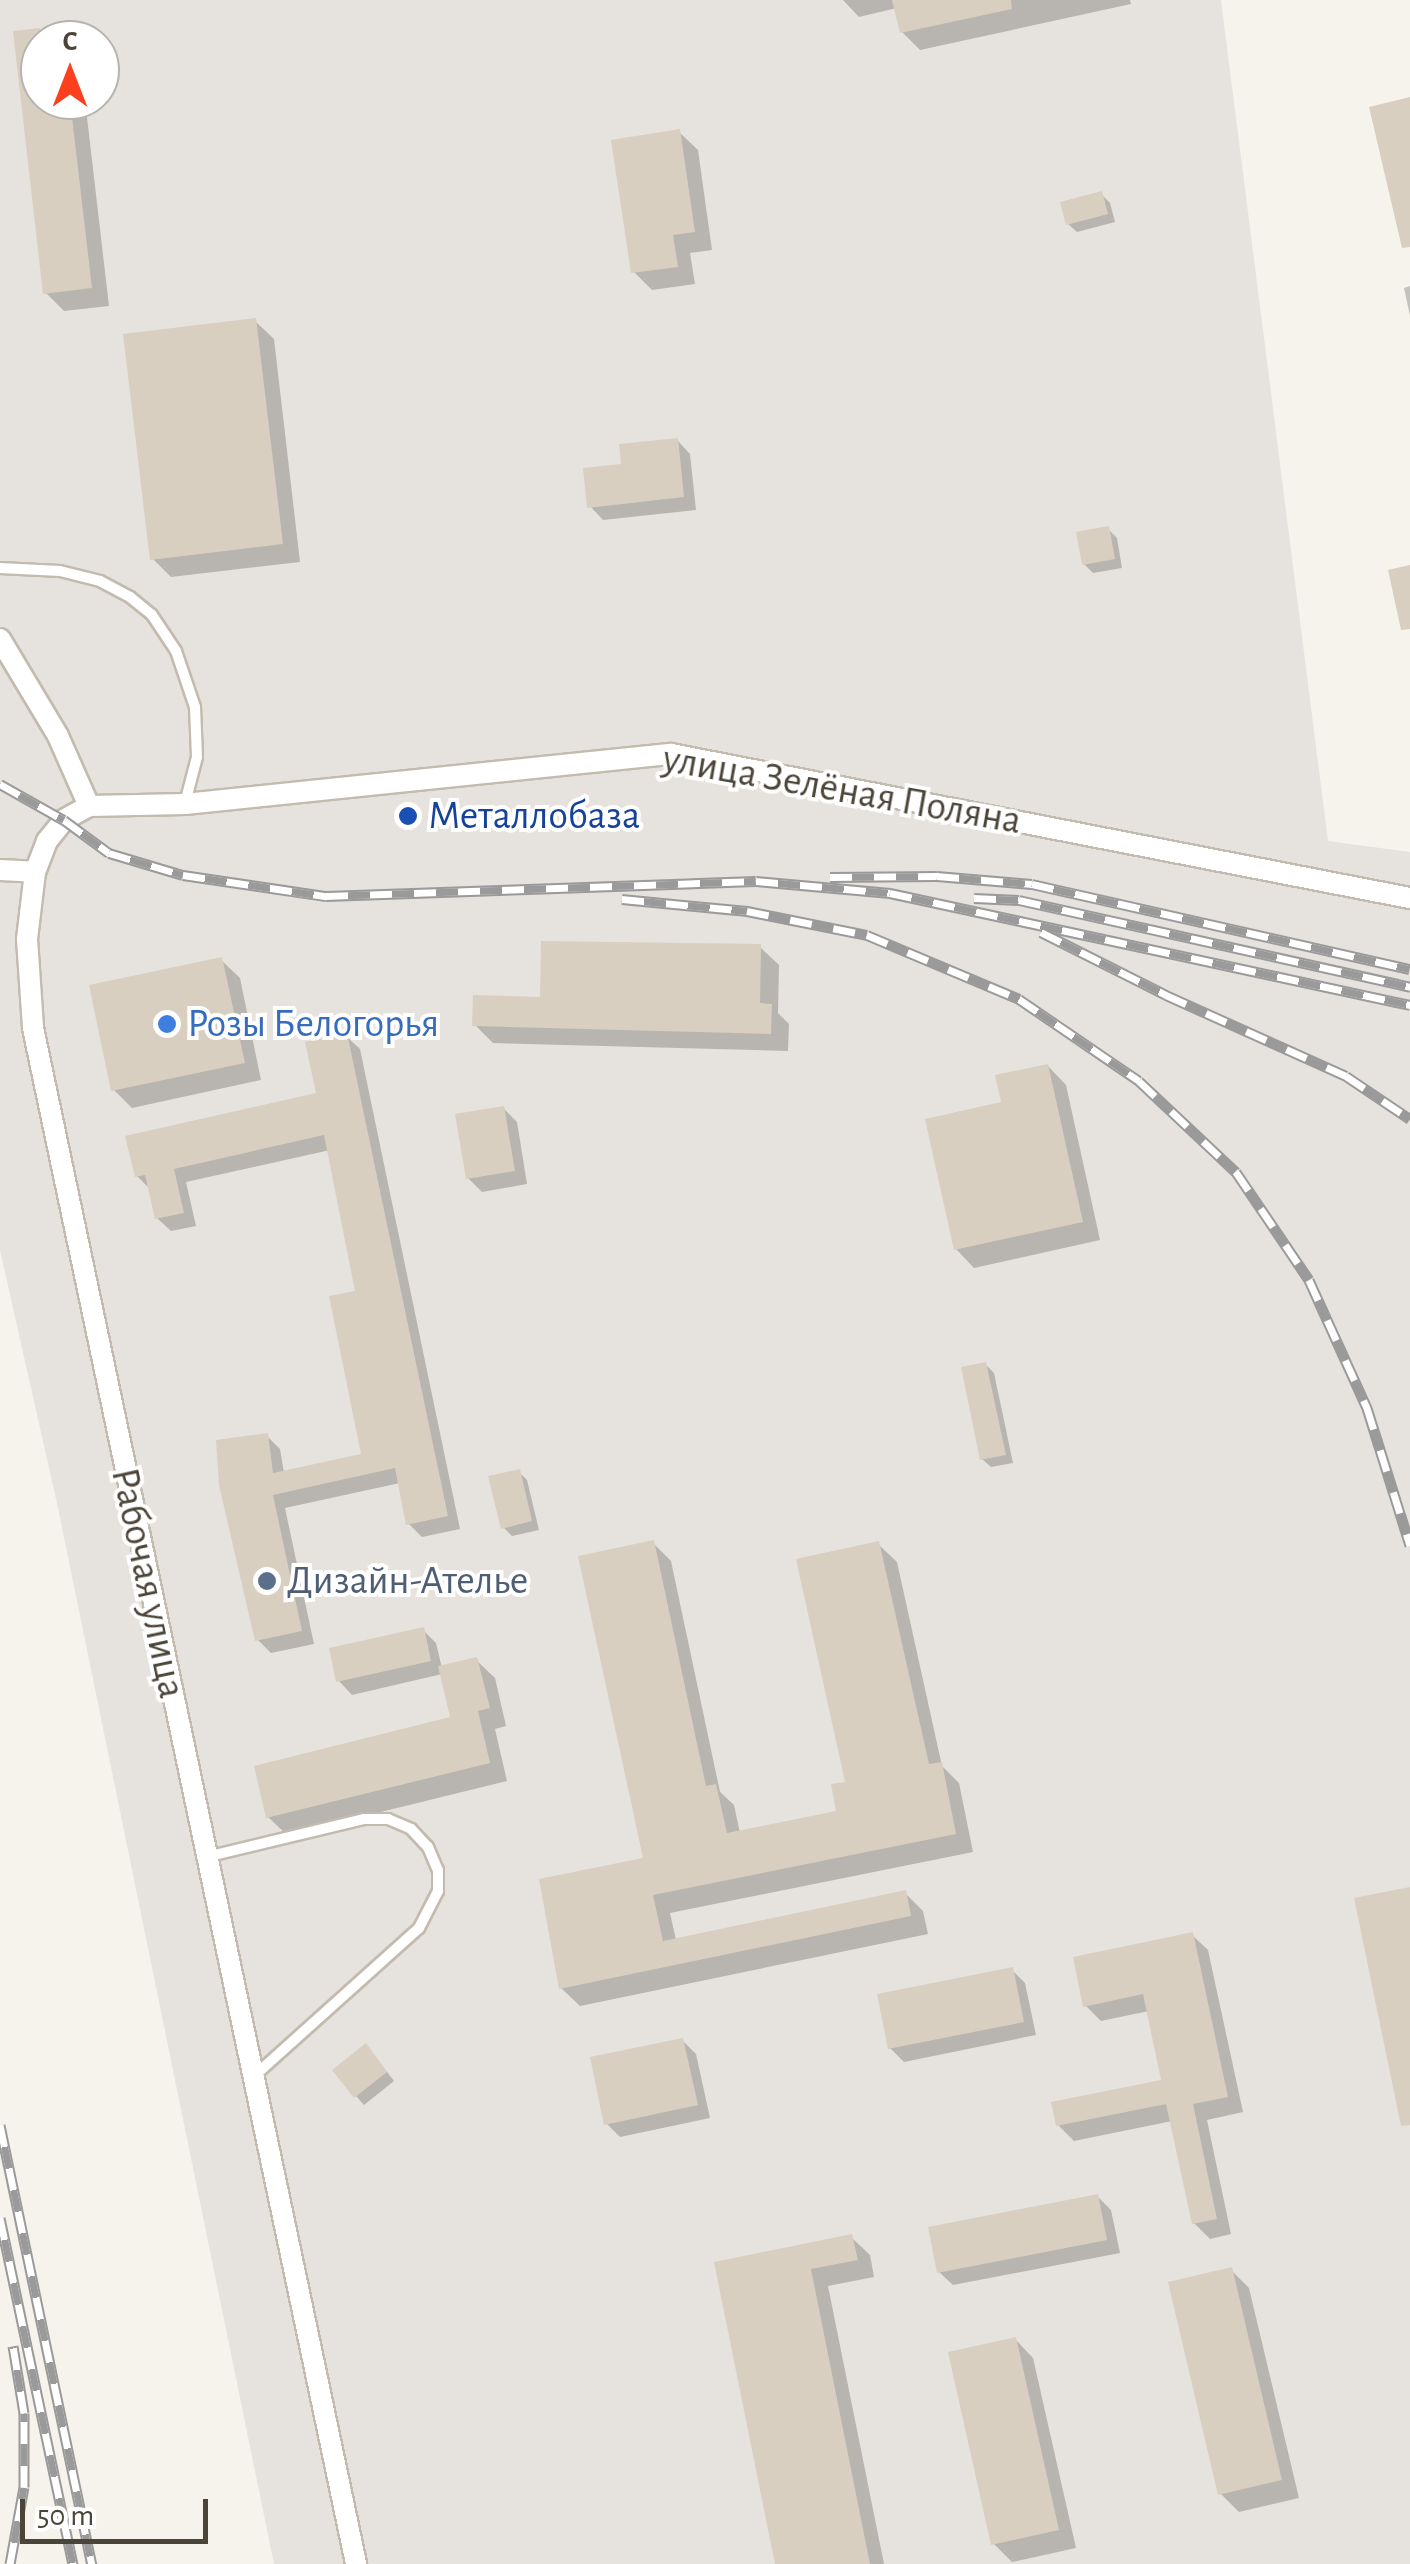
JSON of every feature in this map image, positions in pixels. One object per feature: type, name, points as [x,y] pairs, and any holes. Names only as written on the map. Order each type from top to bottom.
[{"type":"street","points":[[0,639],[58,736],[90,806]]},
{"type":"street","name":"улица Зелёная Поляна","points":[[90,806],[184,804],[671,754],[1410,898]]},
{"type":"street","name":"Рабочая улица","points":[[90,806],[64,820],[47,841],[34,872],[27,938],[34,1028],[356,2564]]},
{"type":"street","points":[[0,870],[34,872]]},
{"type":"lane","points":[[0,568],[60,571],[100,581],[130,597],[152,616],[176,651],[195,707],[197,757],[184,804]]},
{"type":"lane","points":[[206,1857],[364,1820],[388,1820],[420,1838],[438,1870],[438,1891],[418,1928],[253,2078]]},
{"type":"shaded area","points":[[0,0],[1221,0],[1328,841],[1410,852],[1410,2564],[274,2564],[58,1508],[0,1250]]},
{"type":"building","points":[[892,0],[1011,0],[1012,9],[900,33]]},
{"type":"building","points":[[20,30],[20,92],[13,31]]},
{"type":"building","points":[[1410,97],[1410,247],[1402,248],[1369,107]]},
{"type":"building","points":[[23,120],[72,120],[92,288],[43,294]]},
{"type":"building","points":[[680,129],[695,232],[673,235],[678,267],[631,273],[611,140]]},
{"type":"building","points":[[1102,191],[1108,214],[1066,225],[1060,202]]},
{"type":"building","points":[[256,318],[283,544],[150,560],[123,334]]},
{"type":"building","points":[[678,438],[684,497],[587,508],[583,468],[621,464],[619,444]]},
{"type":"building","points":[[1109,526],[1115,559],[1082,565],[1076,532]]},
{"type":"building","points":[[1410,565],[1410,629],[1401,630],[1388,570]]},
{"type":"building","points":[[541,941],[761,944],[760,1003],[772,1004],[771,1034],[472,1026],[473,995],[540,997]]},
{"type":"building","name":"Розы Белогорья","points":[[222,957],[245,1063],[111,1091],[89,985]]},
{"type":"building","points":[[347,1033],[448,1516],[406,1525],[395,1468],[273,1495],[302,1631],[255,1641],[219,1485],[216,1440],[268,1433],[273,1473],[361,1454],[329,1296],[355,1291],[324,1135],[174,1169],[184,1213],[155,1219],[145,1175],[135,1177],[125,1136],[316,1093],[305,1042]]},
{"type":"building","points":[[1048,1064],[1083,1222],[954,1250],[925,1119],[1001,1102],[995,1075]]},
{"type":"building","points":[[504,1106],[515,1171],[466,1179],[455,1114]]},
{"type":"building","points":[[986,1362],[1006,1455],[980,1460],[961,1367]]},
{"type":"building","points":[[520,1469],[532,1521],[501,1529],[488,1476]]},
{"type":"building","points":[[654,1540],[706,1786],[716,1784],[727,1833],[836,1811],[831,1784],[845,1782],[796,1559],[879,1541],[929,1764],[942,1762],[956,1834],[653,1895],[663,1941],[906,1890],[911,1916],[559,1989],[539,1879],[643,1858],[578,1556]]},
{"type":"building","points":[[424,1627],[431,1661],[336,1682],[329,1648]]},
{"type":"building","points":[[477,1657],[490,1708],[478,1711],[490,1763],[266,1818],[254,1766],[450,1717],[438,1666]]},
{"type":"building","points":[[1410,1887],[1410,2125],[1401,2126],[1354,1898]]},
{"type":"building","points":[[1193,1932],[1228,2097],[1193,2104],[1217,2219],[1192,2224],[1166,2104],[1056,2126],[1051,2102],[1161,2080],[1143,1994],[1083,2007],[1073,1957]]},
{"type":"building","points":[[1013,1967],[1024,2022],[888,2049],[877,1994]]},
{"type":"building","points":[[683,2038],[698,2105],[604,2125],[590,2057]]},
{"type":"building","points":[[366,2043],[387,2072],[354,2098],[332,2070]]},
{"type":"building","points":[[1098,2194],[1107,2240],[937,2273],[928,2227]]},
{"type":"building","points":[[852,2234],[858,2260],[811,2269],[870,2564],[775,2564],[714,2262]]},
{"type":"building","points":[[1232,2267],[1282,2480],[1218,2495],[1168,2282]]},
{"type":"building","points":[[1016,2337],[1059,2530],[991,2545],[948,2352]]},
{"type":"railway","points":[[0,784],[64,820],[109,853],[183,875],[326,896],[756,881],[890,893],[1410,1005]]},
{"type":"railway","points":[[830,877],[937,876],[1032,884],[1410,969]]},
{"type":"railway","points":[[974,898],[1019,900],[1410,987]]},
{"type":"railway","points":[[622,899],[747,911],[867,935],[1019,999],[1139,1081],[1236,1172],[1309,1280],[1367,1408],[1410,1545]]},
{"type":"railway","points":[[1041,932],[1166,995],[1346,1076],[1410,1119]]},
{"type":"railway","points":[[0,2125],[92,2564]]},
{"type":"railway","points":[[0,2218],[73,2564]]},
{"type":"railway","points":[[10,2564],[24,2487],[24,2413],[13,2346]]},
{"type":"place","name":"Металлобаза","points":[[408,816]]},
{"type":"place","name":"Розы Белогорья","points":[[167,1024]]},
{"type":"place","name":"Дизайн-Ателье","points":[[267,1581]]}]
